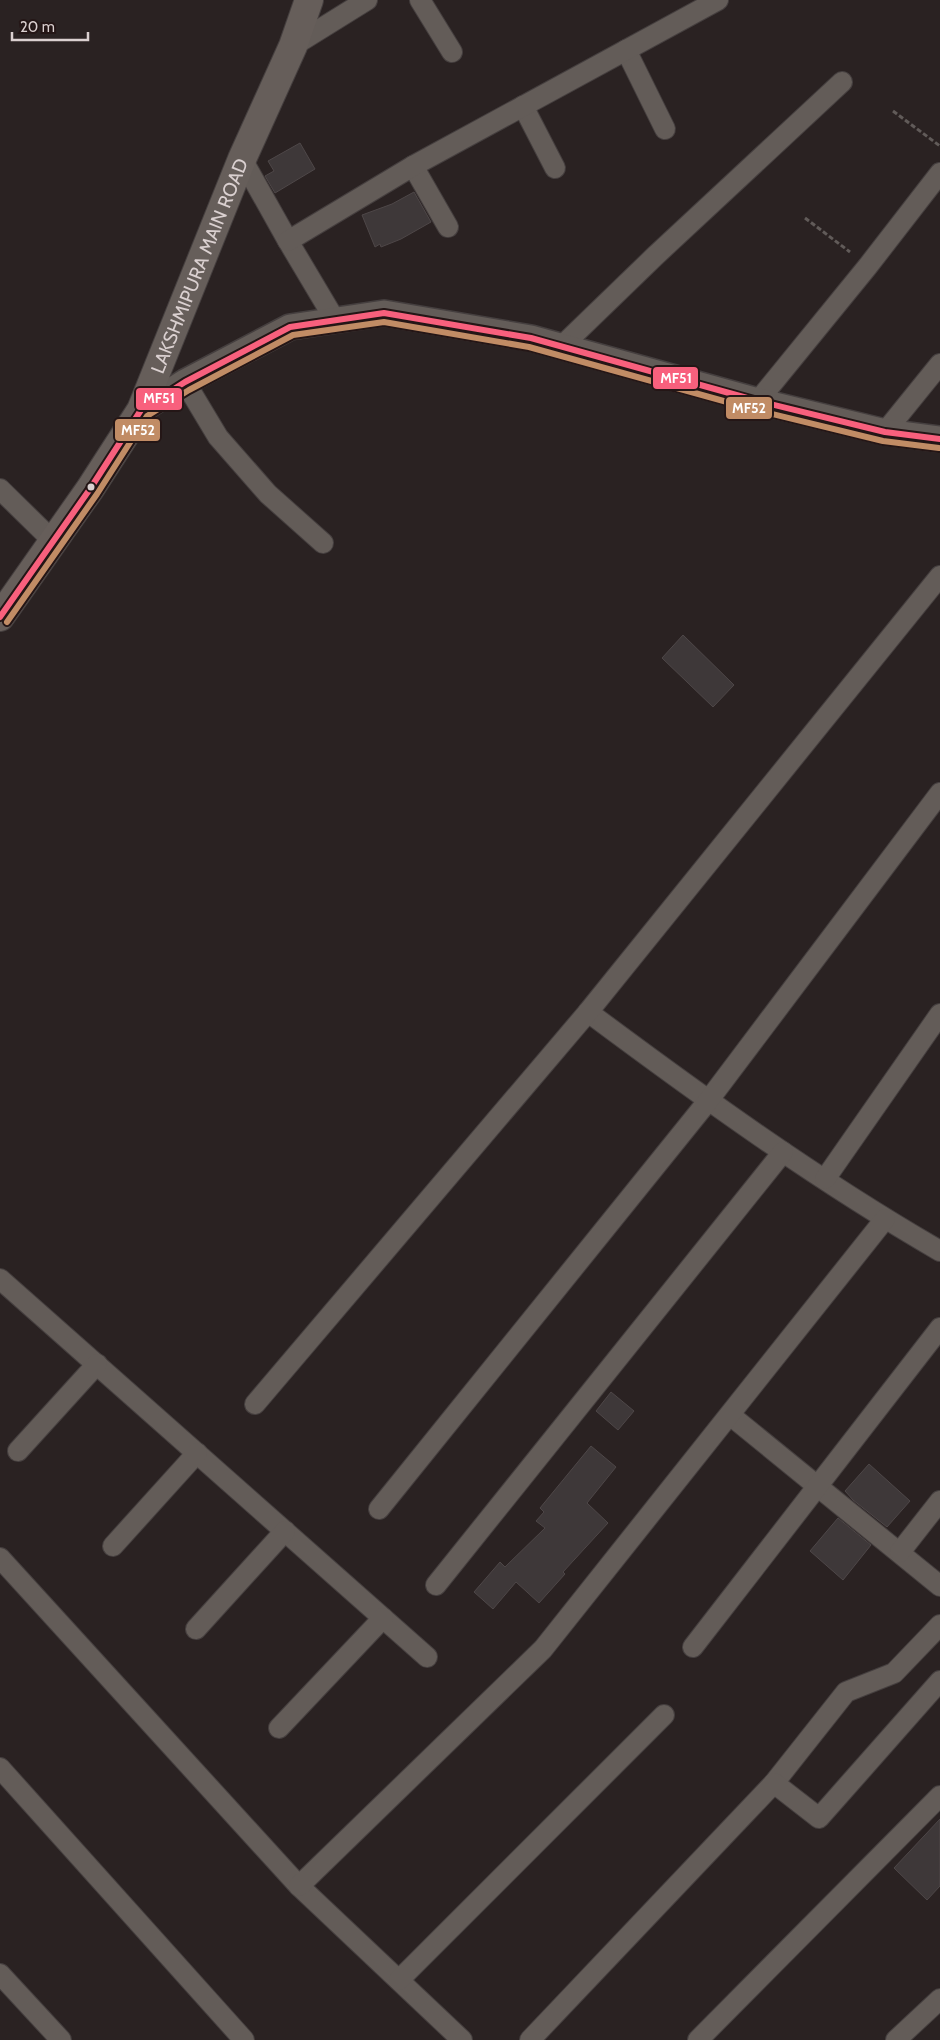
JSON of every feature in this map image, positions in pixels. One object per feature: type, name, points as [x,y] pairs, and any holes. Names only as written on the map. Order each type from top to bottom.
[{"type":"main road","name":"LAKSHMIPURA MAIN ROAD","points":[[0,617],[141,410],[242,159],[293,46],[309,0]]},
{"type":"street","points":[[293,46],[367,0]]},
{"type":"street","points":[[420,0],[452,52]]},
{"type":"street","points":[[288,241],[413,166],[718,0]]},
{"type":"street","points":[[626,50],[665,129]]},
{"type":"street","points":[[561,347],[842,82]]},
{"type":"street","points":[[523,106],[555,168]]},
{"type":"street","points":[[242,159],[335,320]]},
{"type":"street","points":[[413,166],[448,227]]},
{"type":"street","points":[[758,401],[868,266],[940,173]]},
{"type":"street","points":[[141,410],[185,382],[290,327],[384,313],[531,338],[758,401],[885,432],[940,439]]},
{"type":"street","points":[[885,432],[940,364]]},
{"type":"street","points":[[185,382],[218,437],[268,494],[322,543]]},
{"type":"street","points":[[0,489],[53,541]]},
{"type":"street","points":[[255,1404],[588,1012],[940,576]]},
{"type":"street","points":[[379,1509],[708,1101],[940,793]]},
{"type":"street","points":[[588,1012],[708,1101],[885,1219],[940,1251]]},
{"type":"street","points":[[825,1179],[940,1014]]},
{"type":"street","points":[[436,1585],[784,1152]]},
{"type":"street","points":[[299,1886],[543,1649],[885,1219]]},
{"type":"street","points":[[1,1283],[97,1364],[427,1657]]},
{"type":"street","points":[[693,1647],[940,1328]]},
{"type":"street","points":[[18,1451],[97,1364]]},
{"type":"street","points":[[730,1416],[940,1586]]},
{"type":"street","points":[[113,1546],[198,1453]]},
{"type":"street","points":[[900,1552],[940,1501]]},
{"type":"street","points":[[196,1629],[285,1531]]},
{"type":"street","points":[[0,1558],[299,1886],[462,2040]]},
{"type":"street","points":[[279,1728],[383,1618]]},
{"type":"street","points":[[530,2040],[774,1783],[846,1692],[894,1674],[940,1625]]},
{"type":"street","points":[[774,1783],[819,1818],[940,1681]]},
{"type":"street","points":[[399,1980],[664,1715]]},
{"type":"street","points":[[0,1768],[244,2040]]},
{"type":"street","points":[[698,2040],[940,1796]]},
{"type":"street","points":[[0,1974],[61,2040]]},
{"type":"street","points":[[896,2040],[939,2002]]},
{"type":"path","points":[[893,111],[940,146]]},
{"type":"path","points":[[805,218],[868,266]]},
{"type":"building","points":[[300,143],[315,169],[275,193],[265,176],[274,171],[268,161]]},
{"type":"building","points":[[414,192],[431,222],[401,239],[381,247],[380,244],[375,247],[362,215],[392,204]]},
{"type":"building","points":[[683,635],[734,685],[713,707],[662,658]]},
{"type":"building","points":[[611,1392],[634,1411],[618,1430],[596,1411]]},
{"type":"building","points":[[591,1446],[616,1467],[587,1503],[608,1523],[563,1572],[565,1574],[539,1603],[516,1582],[493,1609],[474,1592],[500,1562],[505,1567],[545,1528],[536,1521],[544,1512],[540,1508]]},
{"type":"building","points":[[869,1464],[910,1501],[887,1527],[853,1500],[845,1491]]},
{"type":"building","points":[[838,1518],[871,1545],[843,1580],[810,1551]]},
{"type":"building","points":[[940,1819],[940,1886],[927,1900],[894,1868]]},
{"type":"transit line","name":"MF51","points":[[0,617],[90,489],[141,410],[185,382],[290,327],[384,313],[531,338],[758,401],[885,432],[940,439]]},
{"type":"transit line","name":"MF52","points":[[7,622],[97,494],[147,416],[189,390],[293,335],[384,322],[529,347],[756,410],[883,441],[939,448]]}]
